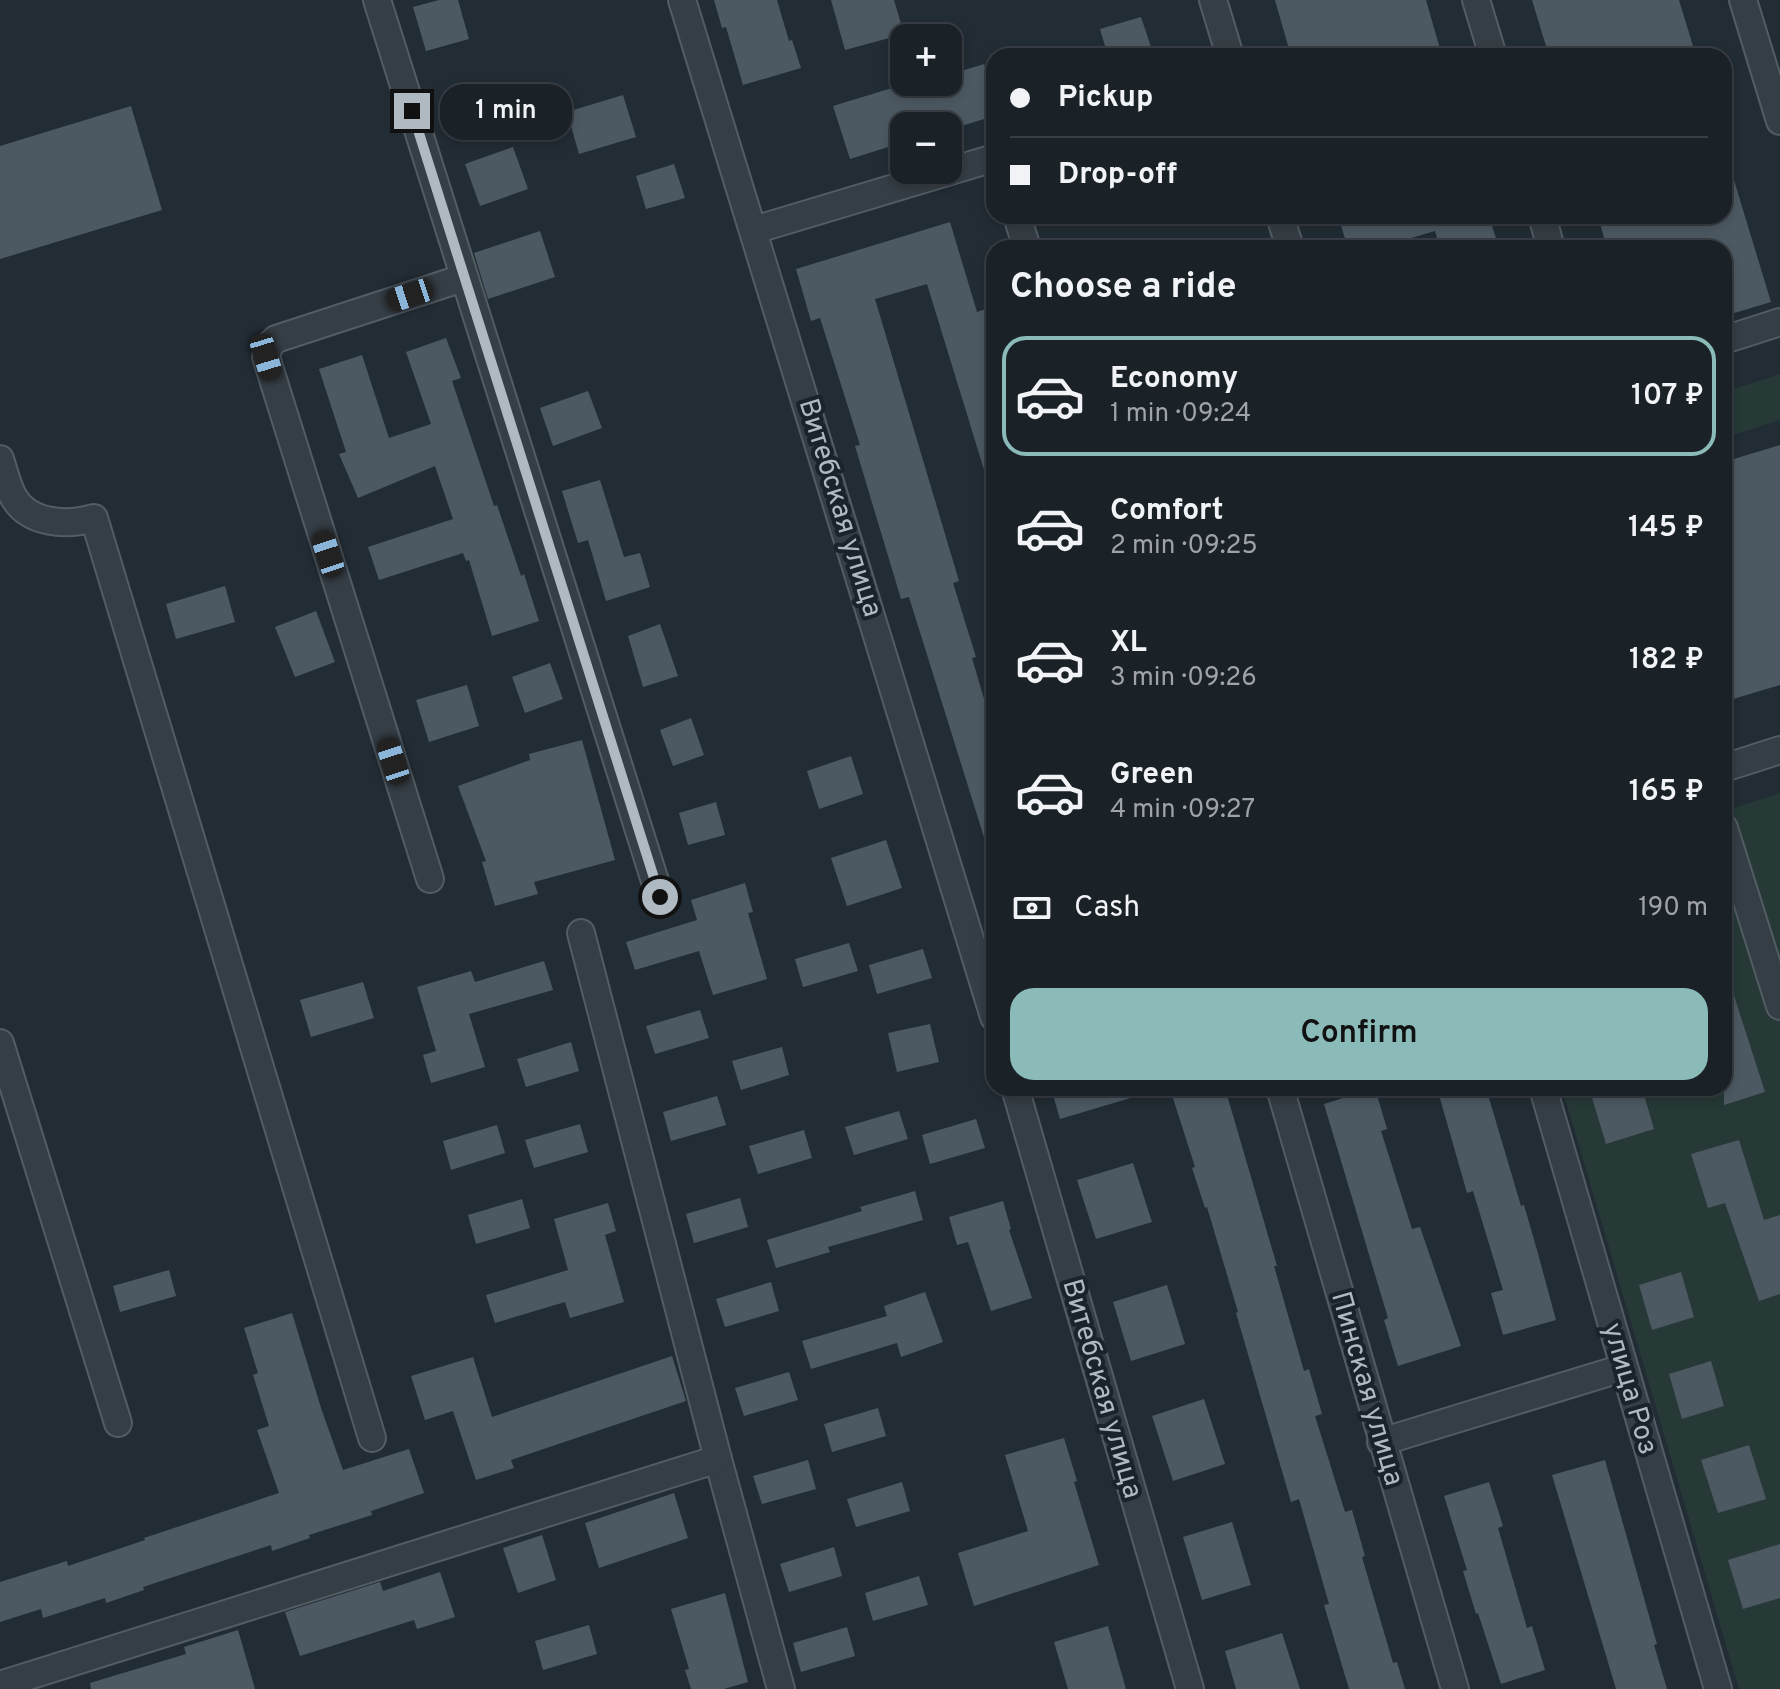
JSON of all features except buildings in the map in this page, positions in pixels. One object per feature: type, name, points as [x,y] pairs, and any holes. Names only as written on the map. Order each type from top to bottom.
[{"type":"street","points":[[377,0],[660,897]]},
{"type":"street","name":"Витебская улица","points":[[682,0],[986,991]]},
{"type":"street","points":[[1213,0],[1228,48]]},
{"type":"street","points":[[1476,0],[1491,48]]},
{"type":"street","points":[[1743,0],[1780,121]]},
{"type":"street","points":[[754,230],[986,160]]},
{"type":"street","points":[[430,879],[266,357],[269,346],[276,339],[463,278]]},
{"type":"street","points":[[1732,337],[1780,322]]},
{"type":"street","points":[[0,459],[13,497],[31,517],[75,523],[94,518],[372,1438]]},
{"type":"street","points":[[1732,765],[1780,750]]},
{"type":"street","points":[[1732,853],[1780,1006]]},
{"type":"street","points":[[581,933],[781,1689]]},
{"type":"street","points":[[0,1043],[118,1423]]},
{"type":"street","name":"Витебская улица","points":[[1017,1096],[1190,1689]]},
{"type":"street","name":"Пинская улица","points":[[1282,1096],[1455,1689]]},
{"type":"street","name":"улица Роз","points":[[1545,1096],[1718,1689]]},
{"type":"street","points":[[1381,1442],[1623,1368]]},
{"type":"street","points":[[0,1685],[718,1459]]},
{"type":"green space","points":[[1780,374],[1780,420],[1732,435],[1732,389]]},
{"type":"green space","points":[[1780,793],[1780,1689],[1739,1689],[1564,1096],[1732,1096],[1732,808]]},
{"type":"route","points":[[412,111],[660,897]]}]
